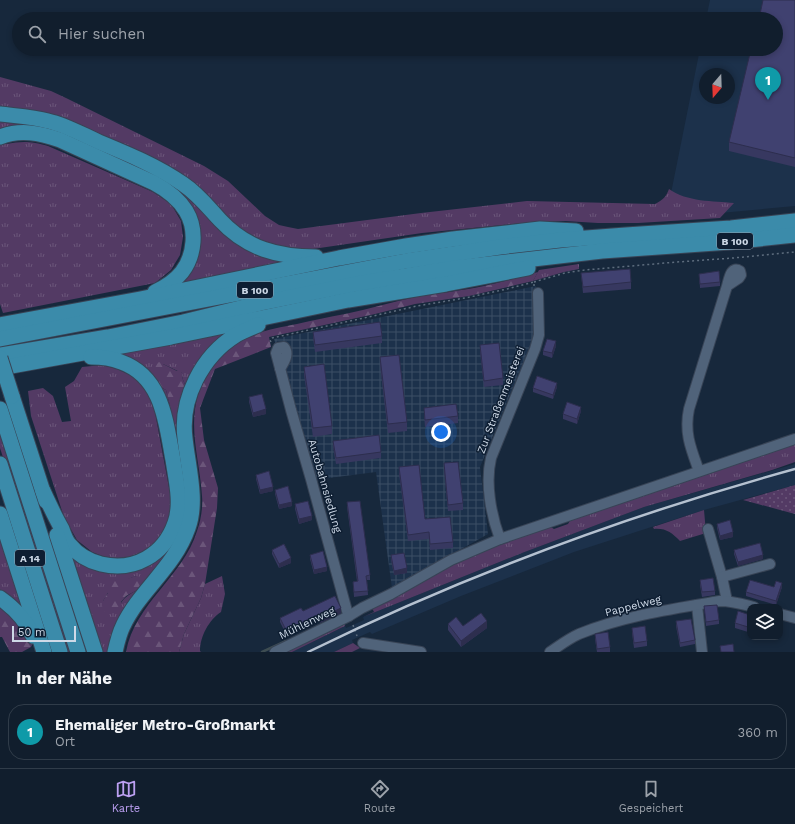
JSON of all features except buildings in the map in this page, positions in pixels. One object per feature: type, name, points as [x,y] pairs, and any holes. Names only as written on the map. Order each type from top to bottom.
[{"type":"highway","points":[[0,114],[33,118],[55,123],[170,175],[193,190],[234,233],[259,248],[269,252],[286,255],[339,258]]},
{"type":"highway","points":[[0,137],[12,133],[23,132],[36,133],[60,140],[164,188],[180,202],[187,211],[193,230],[192,252],[188,263],[175,279],[140,299]]},
{"type":"highway","name":"B 100","points":[[0,339],[406,261],[560,240],[731,228],[795,221]]},
{"type":"highway","points":[[0,325],[140,299],[339,258],[453,239],[540,229],[626,235]]},
{"type":"highway","name":"B 100","points":[[0,355],[108,337],[356,284],[455,268],[602,250],[730,242],[795,235]]},
{"type":"highway","points":[[0,368],[179,335],[348,300],[446,284],[567,261],[602,250]]},
{"type":"highway","points":[[115,652],[118,639],[127,619],[180,548],[189,526],[192,512],[192,497],[184,423],[186,406],[194,384],[199,374],[215,354],[236,336],[284,313]]},
{"type":"highway","points":[[43,491],[69,544],[76,552],[95,562],[114,567],[136,563],[155,554],[162,547],[172,532],[176,522],[178,490],[163,408],[154,388],[140,373],[121,362],[99,357],[74,355]]},
{"type":"highway","points":[[0,358],[95,652]]},
{"type":"highway","name":"A 14","points":[[0,409],[78,652]]},
{"type":"highway","name":"A 14","points":[[0,464],[60,652]]},
{"type":"highway","points":[[0,514],[44,652]]},
{"type":"highway","points":[[0,598],[21,617],[30,630],[40,652]]},
{"type":"street","points":[[699,472],[688,439],[686,419],[727,286]]},
{"type":"street","name":"Zur Straßenmeisterei","points":[[500,538],[492,512],[488,469],[491,458],[535,349],[539,335],[538,293]]},
{"type":"street","name":"Autobahnsiedlung","points":[[276,351],[281,347],[286,349],[286,357],[280,369],[348,613]]},
{"type":"street","points":[[348,613],[392,594],[451,560],[500,538],[795,439]]},
{"type":"street","points":[[708,529],[728,601]]},
{"type":"street","points":[[722,578],[770,564]]},
{"type":"street","name":"Pappelweg","points":[[550,652],[564,642],[578,635],[630,618],[697,605],[728,601],[747,605]]},
{"type":"street","points":[[697,605],[702,652]]},
{"type":"street","name":"Mühlenweg","points":[[275,652],[348,613]]},
{"type":"street","points":[[783,615],[795,618]]},
{"type":"street","points":[[363,643],[421,652]]},
{"type":"path","points":[[276,351],[273,349],[270,340],[272,338],[416,306],[507,289],[565,273],[670,262],[795,252]]},
{"type":"path","points":[[534,282],[535,293],[538,293]]},
{"type":"path","points":[[348,613],[358,640],[363,643]]},
{"type":"shaded area","points":[[710,0],[795,0],[795,206],[666,218],[699,56],[783,56],[783,12],[707,12]]},
{"type":"shaded area","points":[[536,286],[538,327],[480,467],[488,534],[392,588],[376,472],[313,480],[274,339]]},
{"type":"shaded area","points":[[795,464],[795,485],[704,510],[574,552],[461,596],[372,634],[370,632],[352,640],[353,643],[334,652],[292,652],[345,626],[346,628],[364,620],[363,617],[522,553],[644,507]]},
{"type":"green space","points":[[0,77],[51,91],[204,166],[228,181],[265,216],[279,225],[298,229],[527,201],[655,204],[664,198],[669,189],[692,199],[734,203],[720,218],[638,223],[565,221],[533,222],[422,233],[306,250],[269,245],[236,227],[201,192],[0,109]]},
{"type":"green space","points":[[0,120],[45,126],[149,171],[290,261],[170,289],[188,269],[188,208],[68,140],[0,133]]},
{"type":"green space","points":[[3,139],[6,144],[27,142],[48,146],[153,192],[171,204],[181,221],[183,237],[180,255],[171,270],[155,283],[3,313],[0,304],[0,141]]},
{"type":"green space","points":[[579,264],[579,269],[533,281],[539,270]]},
{"type":"green space","points":[[538,272],[533,281],[469,296],[415,304],[269,337],[271,347],[215,369],[200,408],[204,440],[218,488],[217,508],[205,584],[201,598],[184,634],[179,652],[126,652],[131,635],[139,619],[181,562],[197,531],[200,522],[202,500],[194,432],[195,407],[198,395],[205,379],[215,364],[227,351],[241,341],[268,330],[416,297],[484,286]]},
{"type":"green space","points":[[232,330],[186,386],[182,373],[163,364],[152,377],[111,355]]},
{"type":"green space","points":[[159,362],[177,371],[179,370],[182,373],[186,386],[181,410],[170,406],[166,390],[153,380],[151,370]]},
{"type":"green space","points":[[102,365],[117,369],[134,377],[147,392],[154,407],[170,493],[171,509],[165,531],[151,548],[130,557],[110,559],[92,552],[77,540],[64,517],[31,416],[28,391],[43,388],[53,396],[62,422],[71,421],[65,387],[74,381],[82,367]]},
{"type":"green space","points":[[156,385],[166,390],[170,406],[181,410],[185,522],[112,652],[100,652],[66,546],[126,569],[178,525]],"holes":[[[136,576],[139,589],[125,597],[120,605],[103,601],[115,581]]]},
{"type":"green space","points":[[0,430],[72,652],[66,652],[0,448]]},
{"type":"green space","points":[[795,443],[795,462],[644,507],[522,553],[363,617],[374,612],[372,608],[444,568],[469,556],[549,526],[554,529],[568,524],[571,519]]},
{"type":"green space","points":[[795,485],[795,514],[743,500]]},
{"type":"green space","points":[[704,510],[706,533],[680,541],[668,532],[662,529],[654,529],[653,527]]},
{"type":"green space","points":[[0,533],[25,611],[0,591]]},
{"type":"green space","points":[[136,576],[141,577],[143,580],[139,589],[126,596],[121,602],[121,610],[107,614],[104,611],[102,604],[108,593],[107,583],[110,580],[115,581],[118,578],[125,579]]},
{"type":"green space","points":[[222,576],[225,594],[221,612],[213,619],[203,634],[200,645],[201,652],[179,652],[184,634],[201,598],[205,584]]},
{"type":"green space","points":[[0,603],[33,643],[31,647],[22,652],[10,652],[2,637],[0,637]]},
{"type":"green space","points":[[342,623],[345,624],[345,626],[292,652],[279,652]]},
{"type":"green space","points":[[353,643],[360,648],[352,652],[334,652]]},
{"type":"waterway","points":[[262,652],[286,641]]},
{"type":"railway","points":[[308,652],[426,598],[547,549],[670,506],[795,469]]},
{"type":"place","name":"Ehemaliger Metro-Großmarkt","points":[[768,100]]}]
